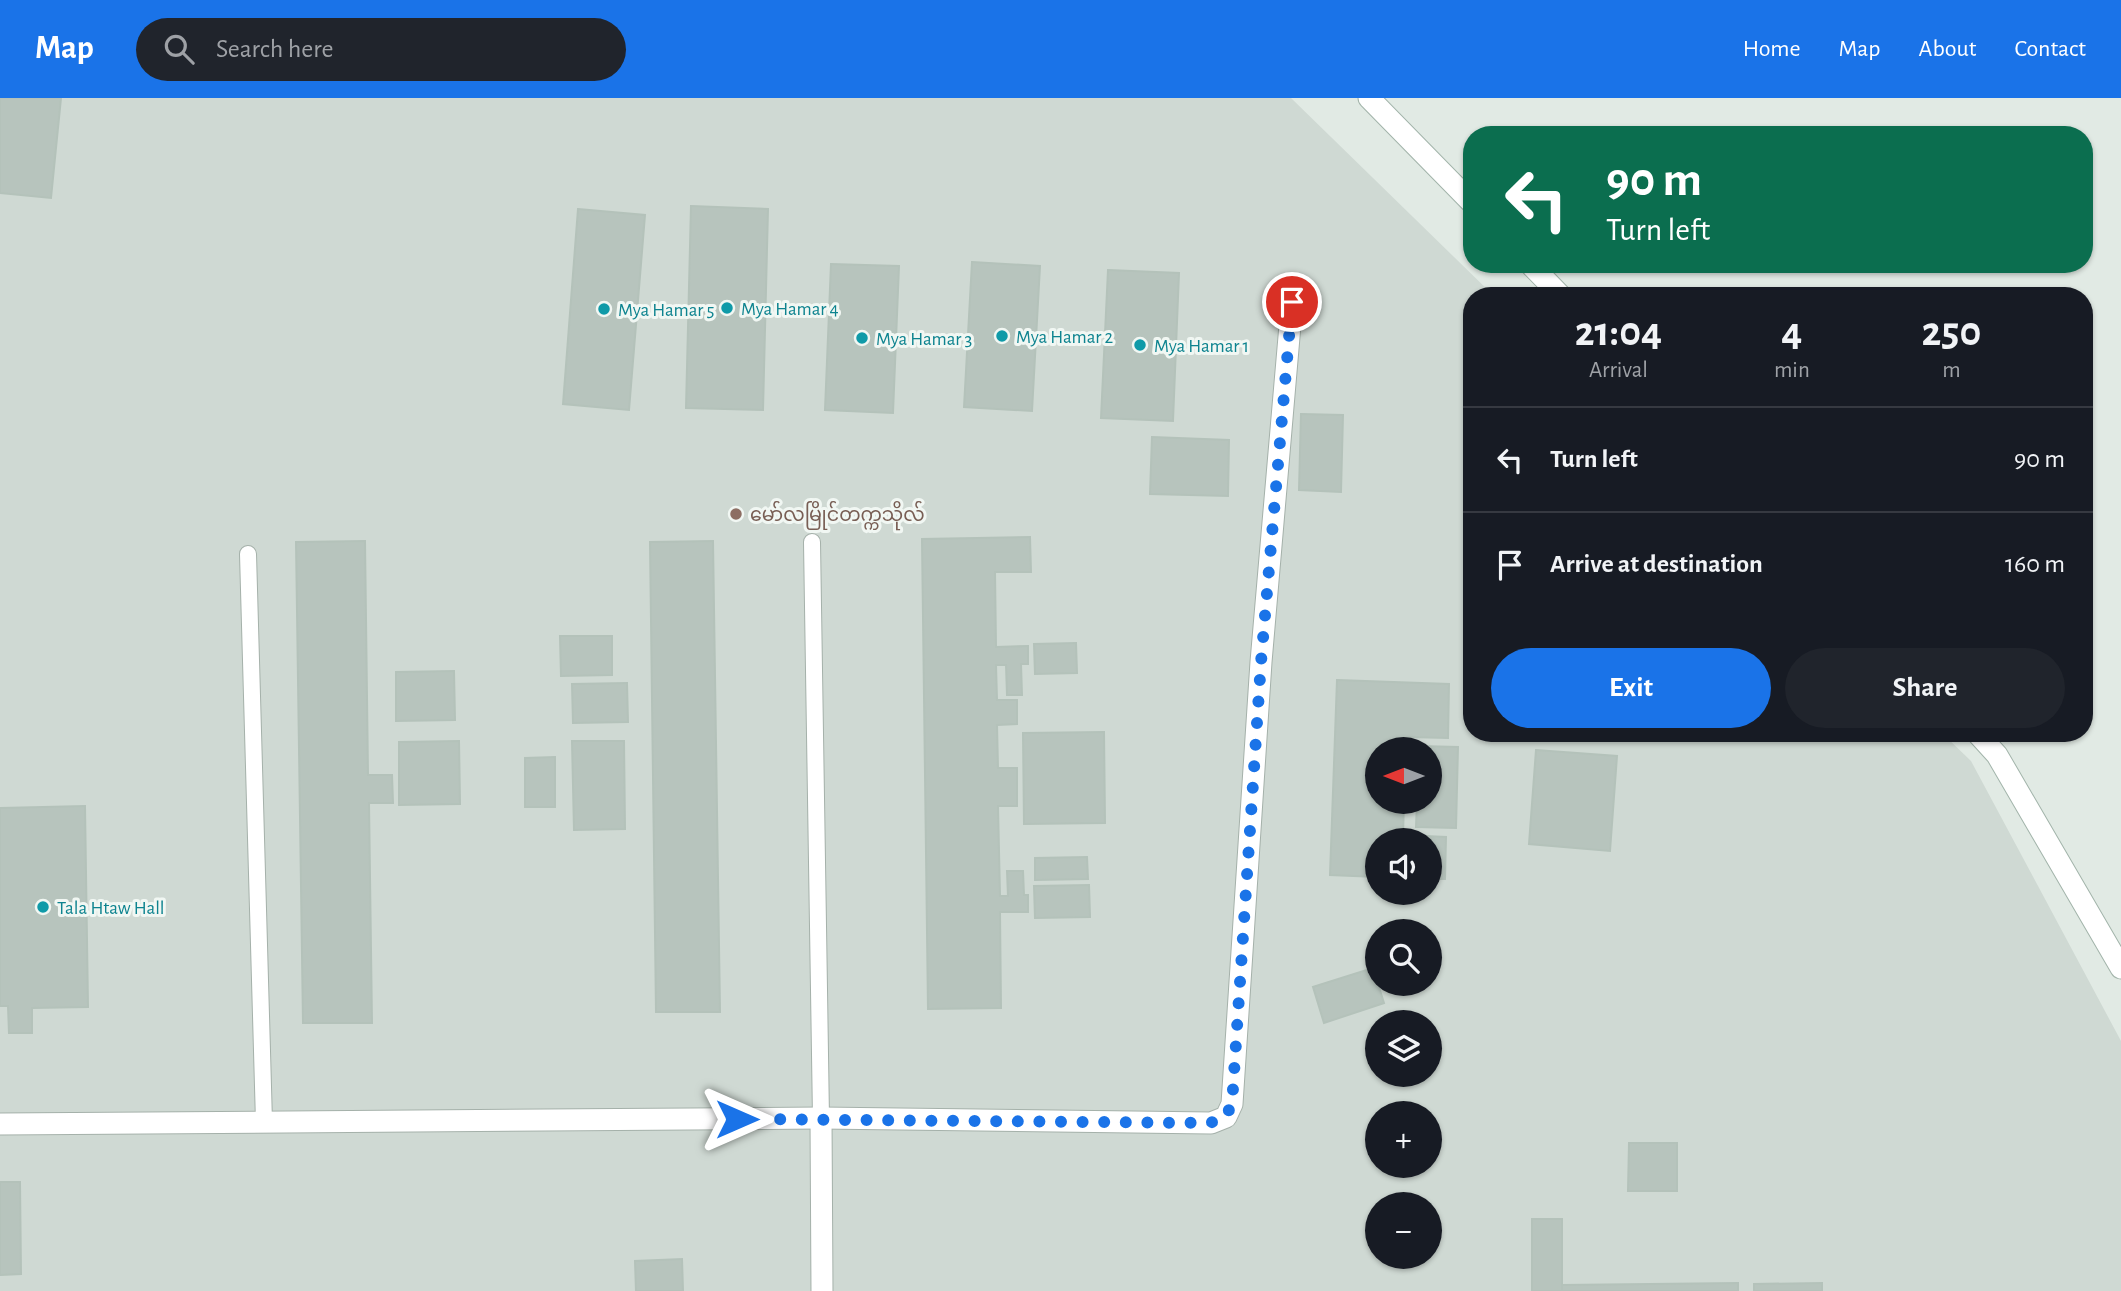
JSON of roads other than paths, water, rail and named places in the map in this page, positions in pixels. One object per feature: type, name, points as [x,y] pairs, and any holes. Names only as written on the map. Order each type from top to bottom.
[{"type":"street","points":[[1369,98],[1463,194]]},
{"type":"street","points":[[1539,273],[1552,287]]},
{"type":"street","points":[[0,1124],[821,1118],[1210,1123],[1226,1116],[1232,1104],[1261,662],[1292,302]]},
{"type":"street","points":[[1985,742],[1997,755],[2121,968]]},
{"type":"street","points":[[821,1118],[822,1291]]},
{"type":"lane","points":[[812,542],[821,1118]]},
{"type":"lane","points":[[248,554],[264,1122]]},
{"type":"place","name":"Mya Hamar 4","points":[[727,308]]},
{"type":"place","name":"Mya Hamar 5","points":[[604,309]]},
{"type":"place","name":"Mya Hamar 2","points":[[1002,336]]},
{"type":"place","name":"Mya Hamar 3","points":[[862,338]]},
{"type":"place","name":"Mya Hamar 1","points":[[1140,345]]},
{"type":"place","name":"မော်လမြိုင်တက္ကသိုလ်","points":[[736,514]]},
{"type":"place","name":"Tala Htaw Hall","points":[[43,907]]}]
